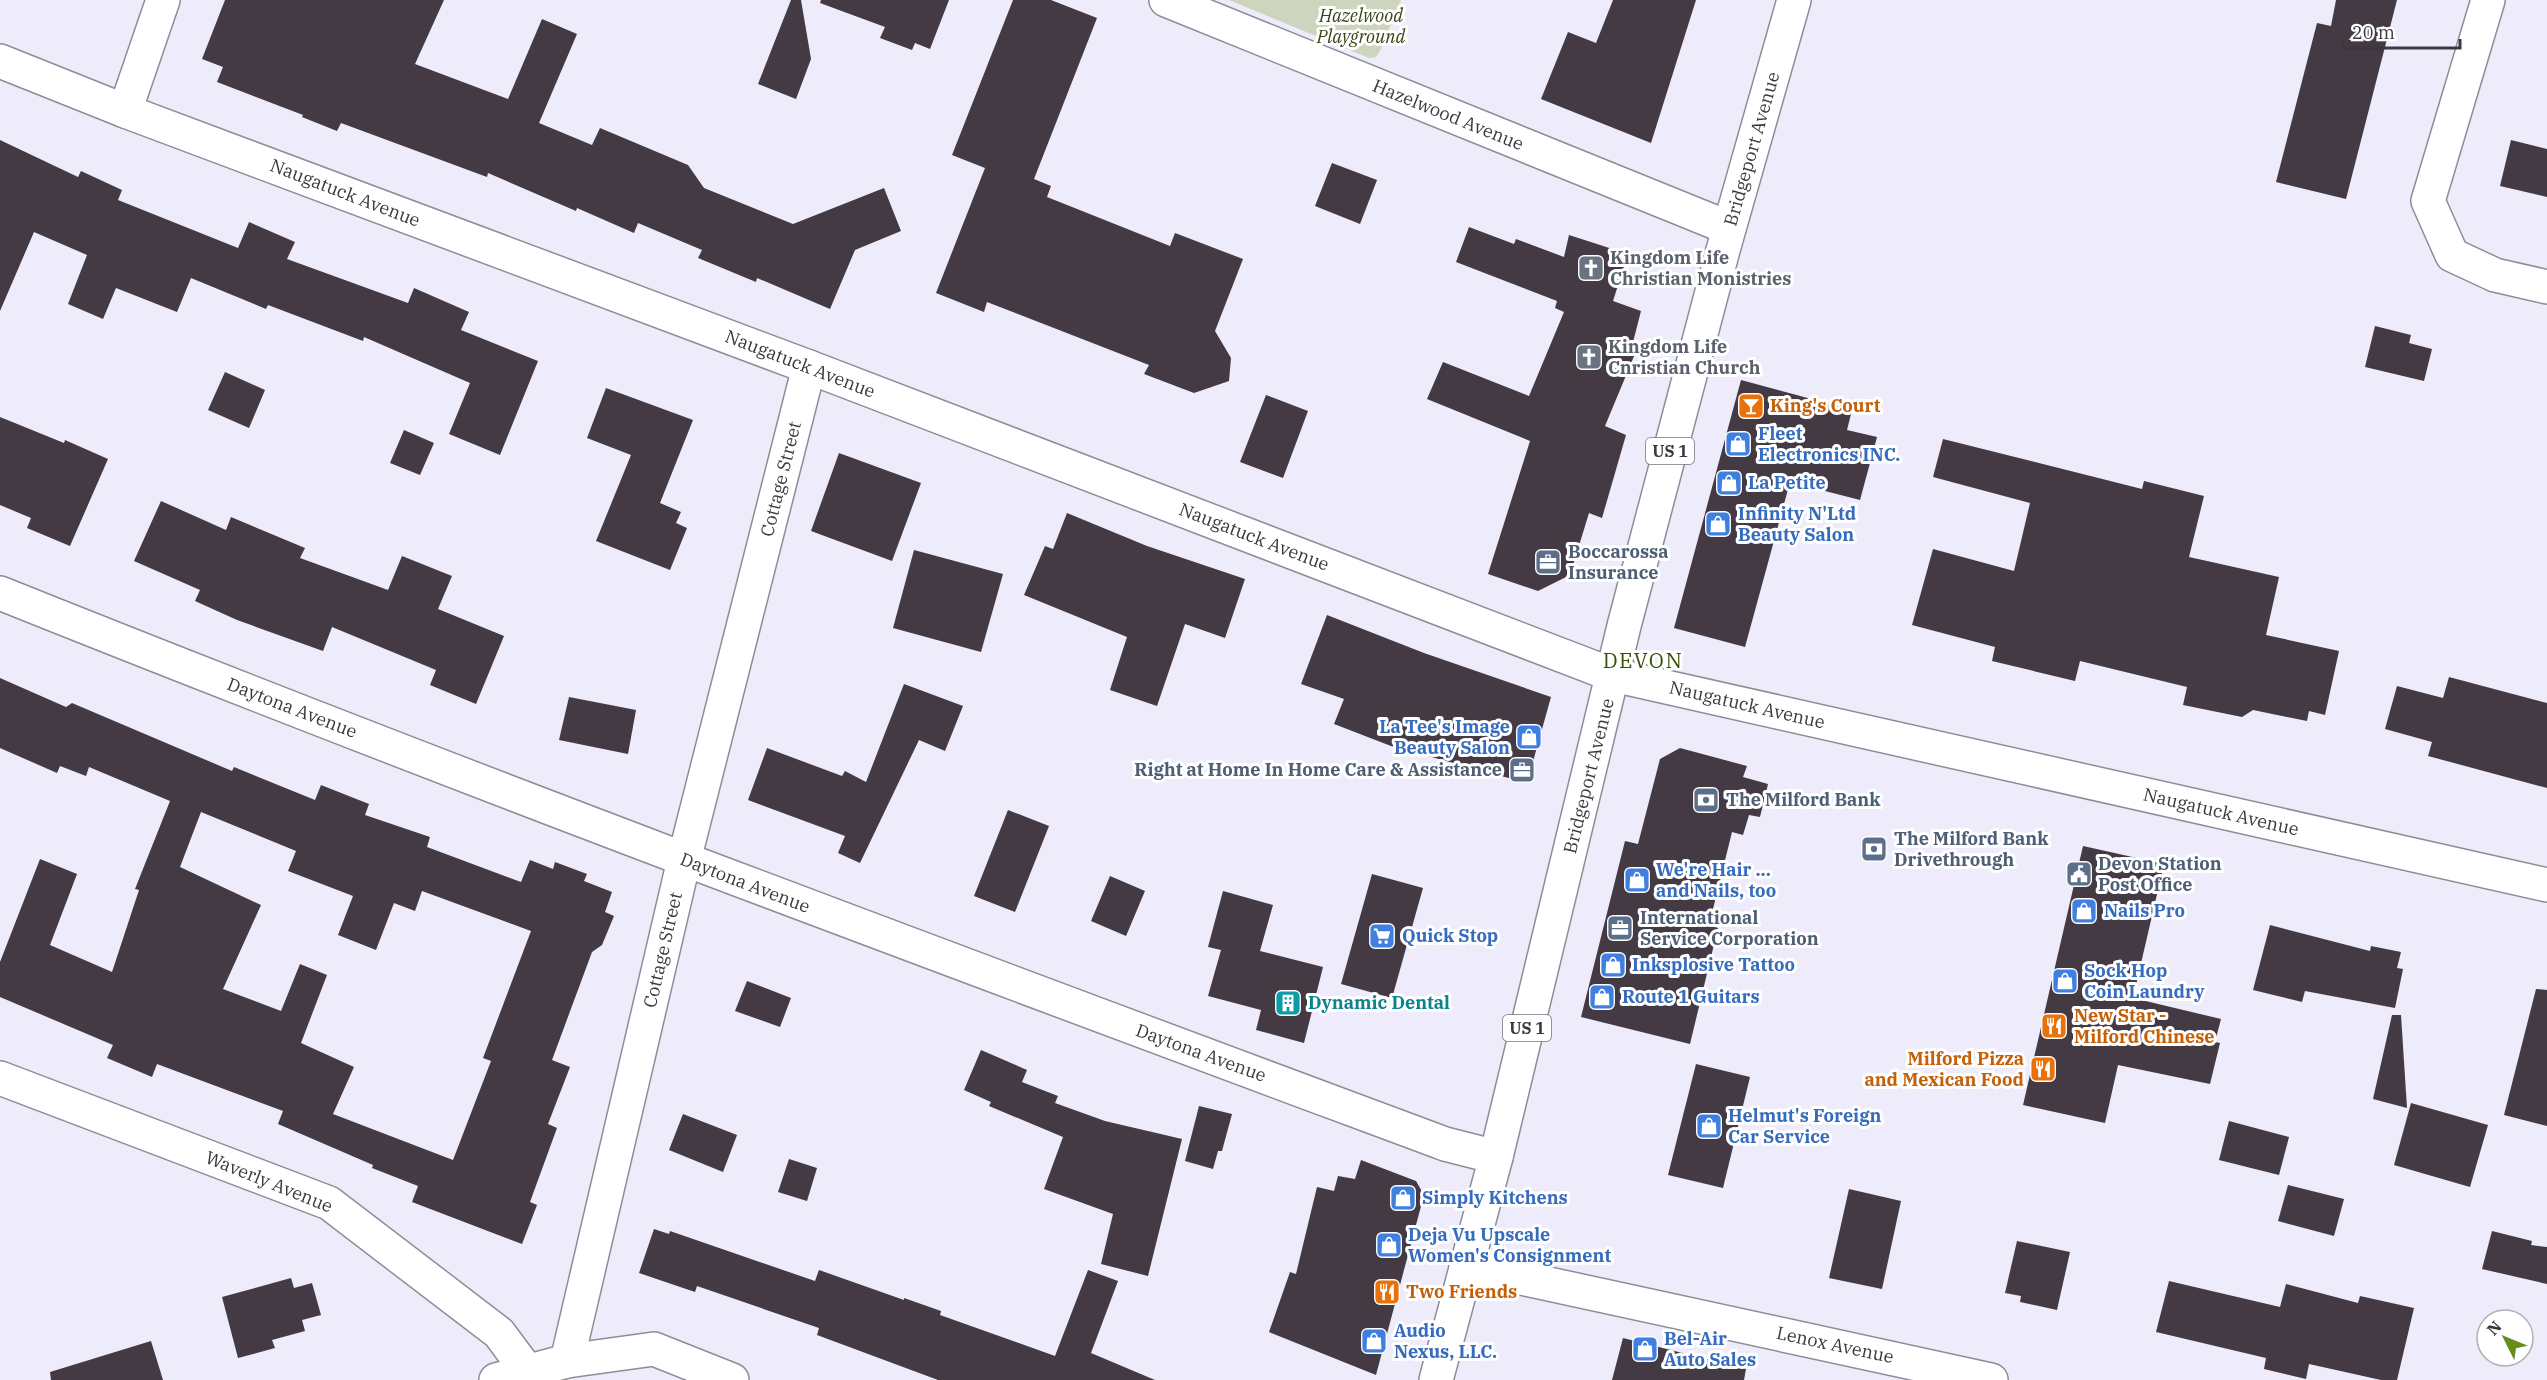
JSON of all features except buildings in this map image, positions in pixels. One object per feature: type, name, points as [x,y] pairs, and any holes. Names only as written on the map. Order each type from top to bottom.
[{"type":"street","points":[[124,111],[163,0]]},
{"type":"street","name":"Hazelwood Avenue","points":[[1166,0],[1730,228]]},
{"type":"street","name":"Bridgeport Avenue","points":[[1436,1380],[1496,1158],[1613,675],[1730,228],[1794,0]]},
{"type":"street","points":[[2488,0],[2428,201],[2452,255],[2495,275],[2547,287]]},
{"type":"street","name":"Naugatuck Avenue","points":[[0,61],[124,111],[809,367],[1613,675],[2547,885]]},
{"type":"street","name":"Cottage Street","points":[[567,1361],[684,860],[809,367]]},
{"type":"street","name":"Daytona Avenue","points":[[0,593],[684,860],[1434,1140],[1496,1158]]},
{"type":"street","name":"Waverly Avenue","points":[[0,1078],[329,1203],[498,1333],[528,1372]]},
{"type":"street","name":"Lenox Avenue","points":[[1467,1266],[1991,1380]]},
{"type":"street","points":[[496,1380],[567,1361],[654,1349],[732,1380]]},
{"type":"green space","name":"Hazelwood Playground","points":[[1229,0],[1401,0],[1380,51],[1376,57],[1369,58]]},
{"type":"place","name":"Kingdom Life Christian Monistries","points":[[1591,268]]},
{"type":"place","name":"Kingdom Life Cnristian Church","points":[[1589,357]]},
{"type":"place","name":"King's Court","points":[[1751,406]]},
{"type":"place","name":"Fleet Electronics INC.","points":[[1738,444]]},
{"type":"place","name":"La Petite","points":[[1729,483]]},
{"type":"place","name":"Infinity N'Ltd Beauty Salon","points":[[1718,524]]},
{"type":"place","name":"Boccarossa Insurance","points":[[1548,562]]},
{"type":"place","name":"La Tee's Image Beauty Salon","points":[[1529,737]]},
{"type":"place","name":"Right at Home In Home Care & Assistance","points":[[1522,770]]},
{"type":"place","name":"The Milford Bank","points":[[1706,800]]},
{"type":"place","name":"The Milford Bank Drivethrough","points":[[1874,849]]},
{"type":"place","name":"Devon Station Post Office","points":[[2079,874]]},
{"type":"place","name":"We're Hair ... and Nails, too","points":[[1637,880]]},
{"type":"place","name":"Nails Pro","points":[[2084,911]]},
{"type":"place","name":"International Service Corporation","points":[[1620,928]]},
{"type":"place","name":"Quick Stop","points":[[1382,936]]},
{"type":"place","name":"Inksplosive Tattoo","points":[[1613,965]]},
{"type":"place","name":"Sock Hop Coin Laundry","points":[[2065,981]]},
{"type":"place","name":"Route 1 Guitars","points":[[1602,997]]},
{"type":"place","name":"Dynamic Dental","points":[[1288,1003]]},
{"type":"place","name":"New Star - Milford Chinese","points":[[2054,1026]]},
{"type":"place","name":"Milford Pizza and Mexican Food","points":[[2043,1069]]},
{"type":"place","name":"Helmut's Foreign Car Service","points":[[1709,1126]]},
{"type":"place","name":"Simply Kitchens","points":[[1403,1198]]},
{"type":"place","name":"Deja Vu Upscale Women's Consignment","points":[[1389,1245]]},
{"type":"place","name":"Two Friends","points":[[1387,1292]]},
{"type":"place","name":"Audio Nexus, LLC.","points":[[1374,1341]]},
{"type":"place","name":"Bel-Air Auto Sales","points":[[1645,1349]]},
{"type":"district","name":"DEVON","points":[[1643,661]]}]
